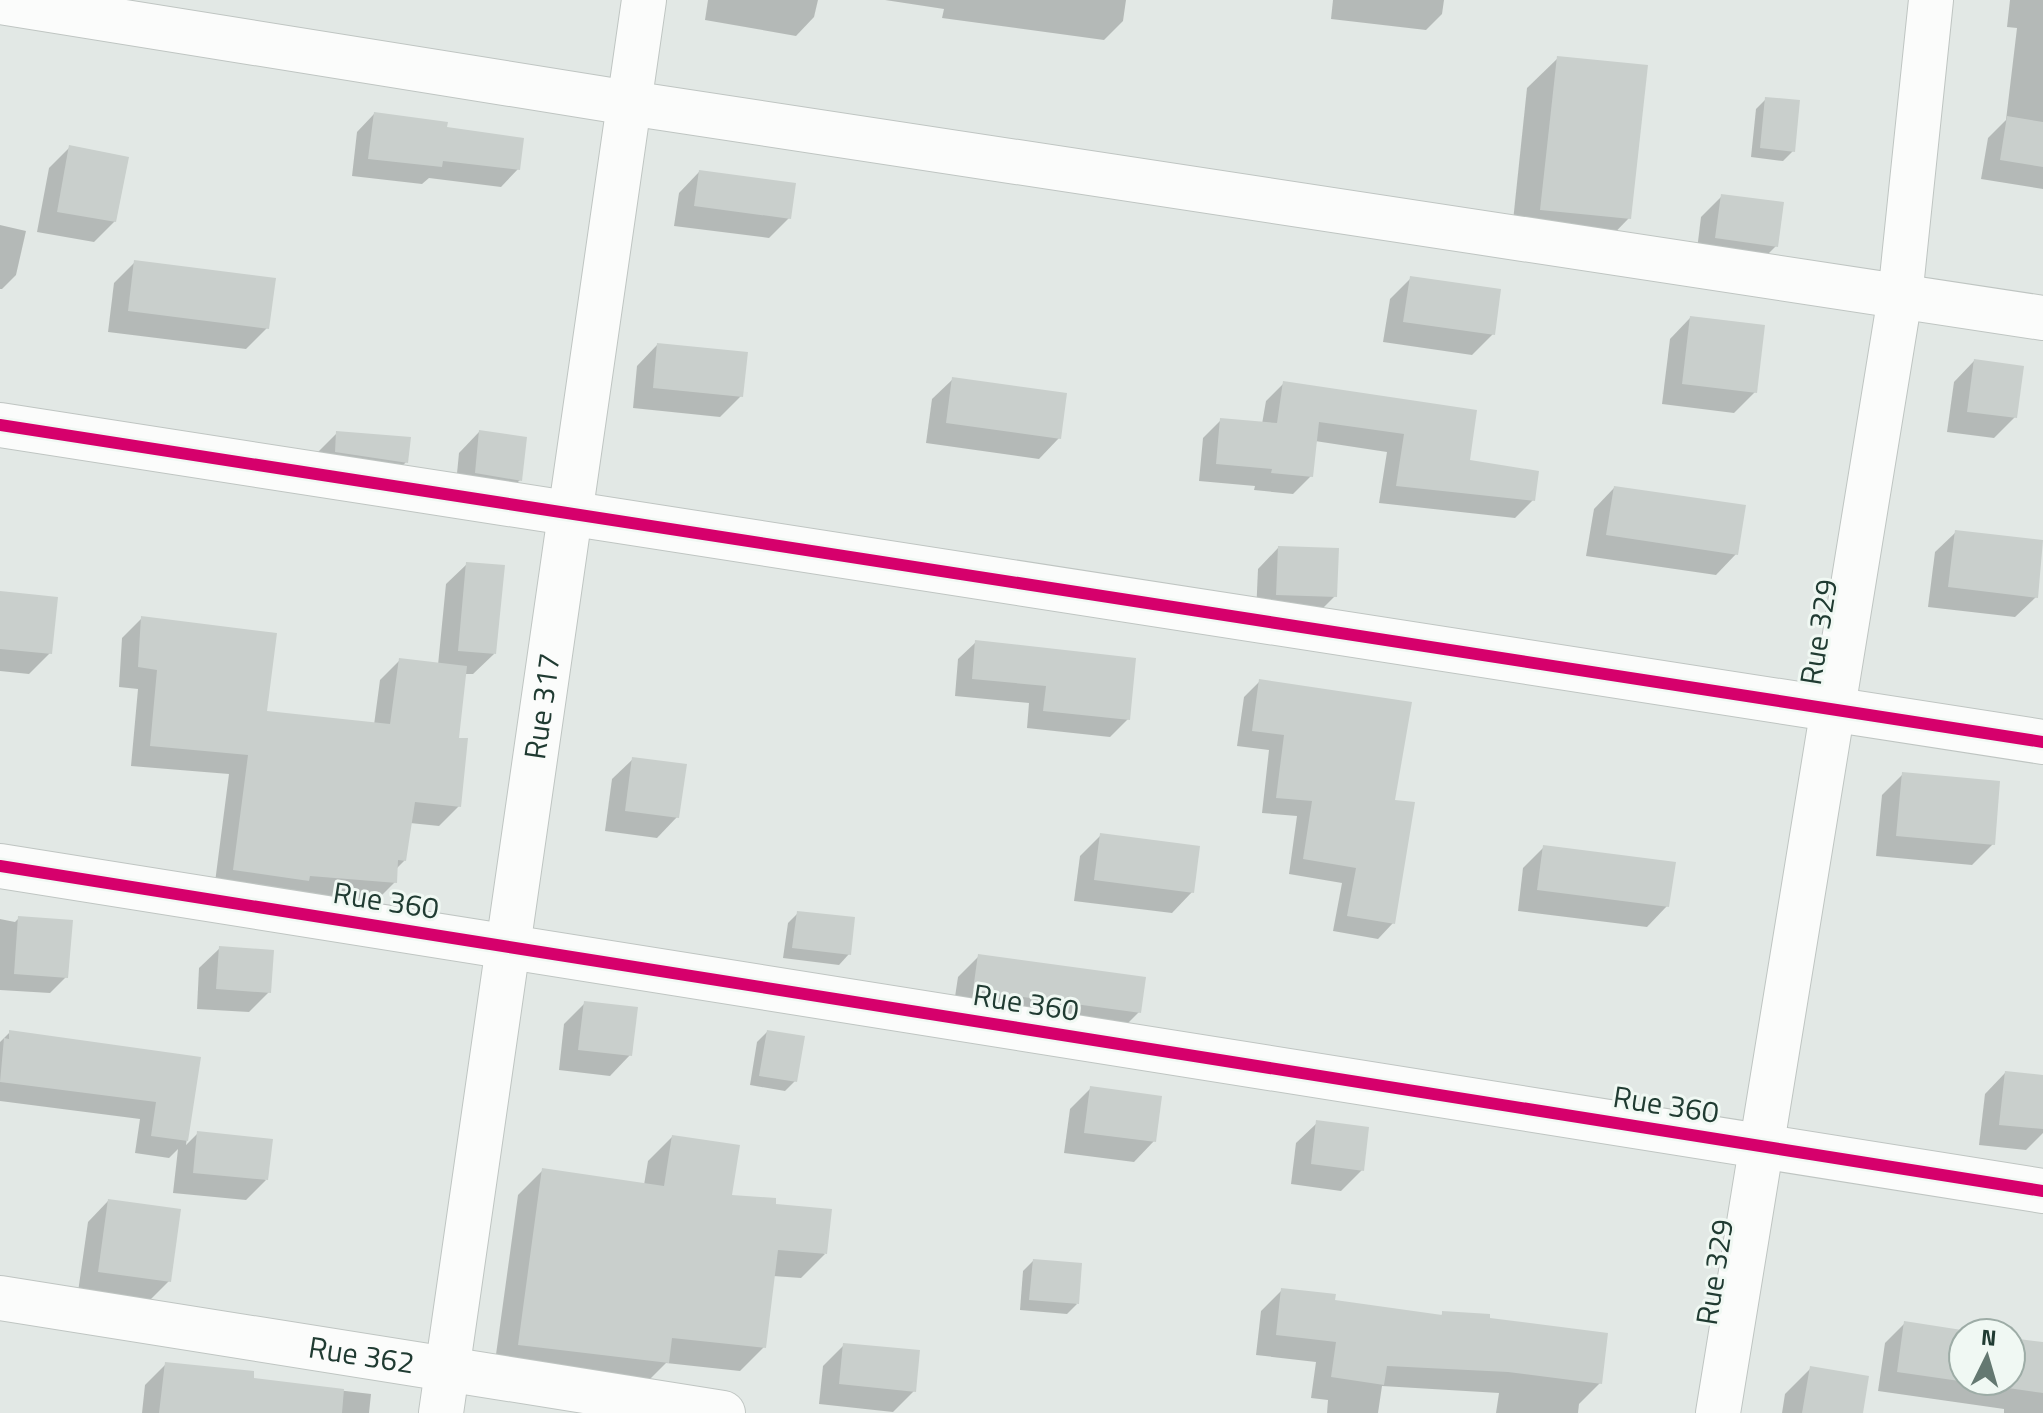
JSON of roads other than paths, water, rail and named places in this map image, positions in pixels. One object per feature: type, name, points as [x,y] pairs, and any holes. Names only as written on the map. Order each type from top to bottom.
[{"type":"street","name":"Rue 317","points":[[441,1413],[644,0]]},
{"type":"street","name":"Rue 329","points":[[1718,1413],[1900,297],[1931,0]]},
{"type":"street","points":[[0,2],[629,103],[2043,318]]},
{"type":"street","points":[[0,425],[2043,742]]},
{"type":"street","name":"Rue 360","points":[[0,866],[2043,1191]]},
{"type":"street","name":"Rue 362","points":[[0,1298],[723,1413]]}]
